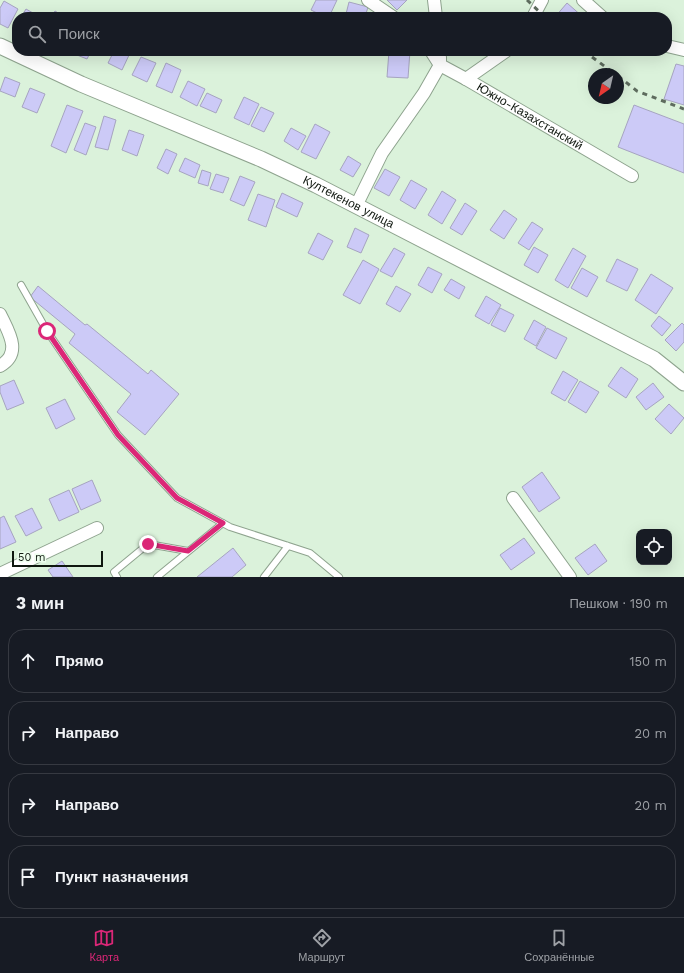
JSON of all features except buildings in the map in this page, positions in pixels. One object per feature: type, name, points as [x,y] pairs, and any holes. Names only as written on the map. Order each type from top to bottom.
[{"type":"street","points":[[368,0],[386,12]]},
{"type":"street","points":[[434,0],[435,12]]},
{"type":"street","points":[[536,12],[542,0]]},
{"type":"street","points":[[583,0],[596,12]]},
{"type":"street","name":"Култекенов улица","points":[[0,46],[12,52]]},
{"type":"street","points":[[672,47],[684,50]]},
{"type":"street","name":"Култекенов улица","points":[[21,56],[81,84],[261,159],[654,359],[684,383]]},
{"type":"street","points":[[434,56],[440,65]]},
{"type":"street","points":[[356,206],[382,152],[424,93],[440,65],[439,56]]},
{"type":"street","points":[[466,78],[499,56]]},
{"type":"street","name":"Южно-Казахстанский","points":[[440,65],[466,78],[632,176]]},
{"type":"street","points":[[0,314],[12,338],[11,354],[8,360],[0,366]]},
{"type":"street","points":[[513,498],[570,577]]},
{"type":"street","points":[[0,574],[98,528]]},
{"type":"lane","points":[[21,285],[47,331],[118,435],[177,498],[230,527],[310,553],[339,577]]},
{"type":"lane","points":[[157,577],[223,523]]},
{"type":"lane","points":[[117,577],[114,572],[148,544],[188,551]]},
{"type":"lane","points":[[264,577],[288,546]]},
{"type":"railway","points":[[527,0],[540,12]]},
{"type":"railway","points":[[591,56],[607,68]]},
{"type":"railway","points":[[624,81],[637,91],[684,109]]},
{"type":"route","points":[[47,331],[118,435],[177,498],[223,523],[188,551],[148,544]]}]
